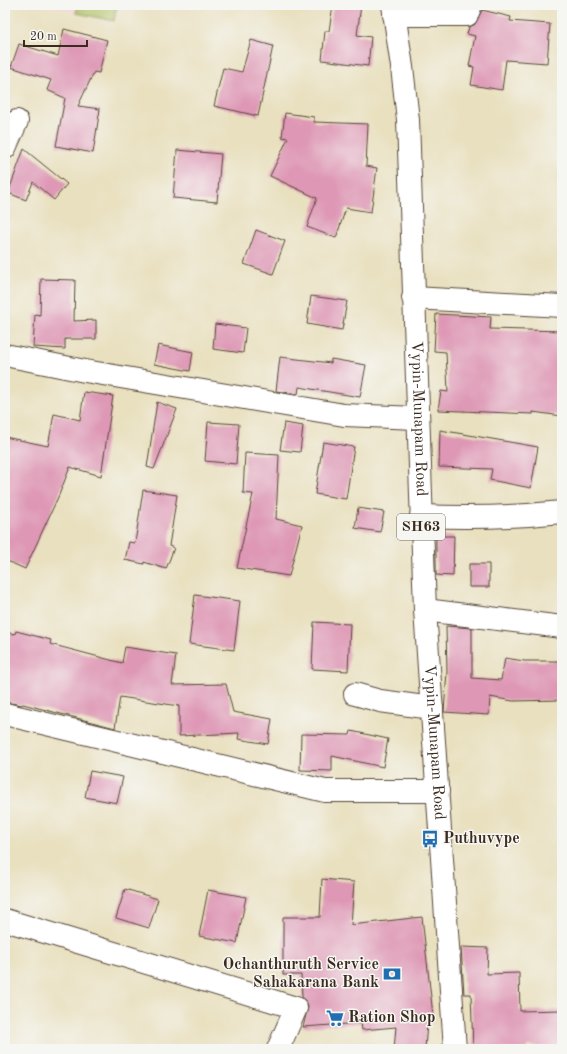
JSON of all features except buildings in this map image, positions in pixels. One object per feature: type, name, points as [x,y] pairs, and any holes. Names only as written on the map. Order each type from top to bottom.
[{"type":"street","points":[[393,10],[468,15],[471,5]]},
{"type":"street","name":"Vypin-Munapam Road","points":[[393,10],[408,120],[417,418],[425,610],[455,1049]]},
{"type":"street","points":[[5,148],[17,121]]},
{"type":"street","points":[[413,298],[562,306]]},
{"type":"street","points":[[5,355],[85,371],[344,415],[417,418]]},
{"type":"street","points":[[421,516],[494,517],[562,512]]},
{"type":"street","points":[[425,610],[562,627]]},
{"type":"street","points":[[355,694],[380,701],[432,708]]},
{"type":"street","points":[[5,714],[325,790],[438,791]]},
{"type":"street","points":[[5,920],[296,1008],[278,1049]]},
{"type":"shaded area","points":[[48,5],[117,5],[114,21]]},
{"type":"green space","points":[[78,5],[117,5],[114,21],[76,13]]},
{"type":"place","name":"Puthuvype","points":[[430,839]]},
{"type":"place","name":"Ochanthuruth Service Sahakarana Bank","points":[[392,974]]},
{"type":"place","name":"Ration Shop","points":[[335,1018]]}]
